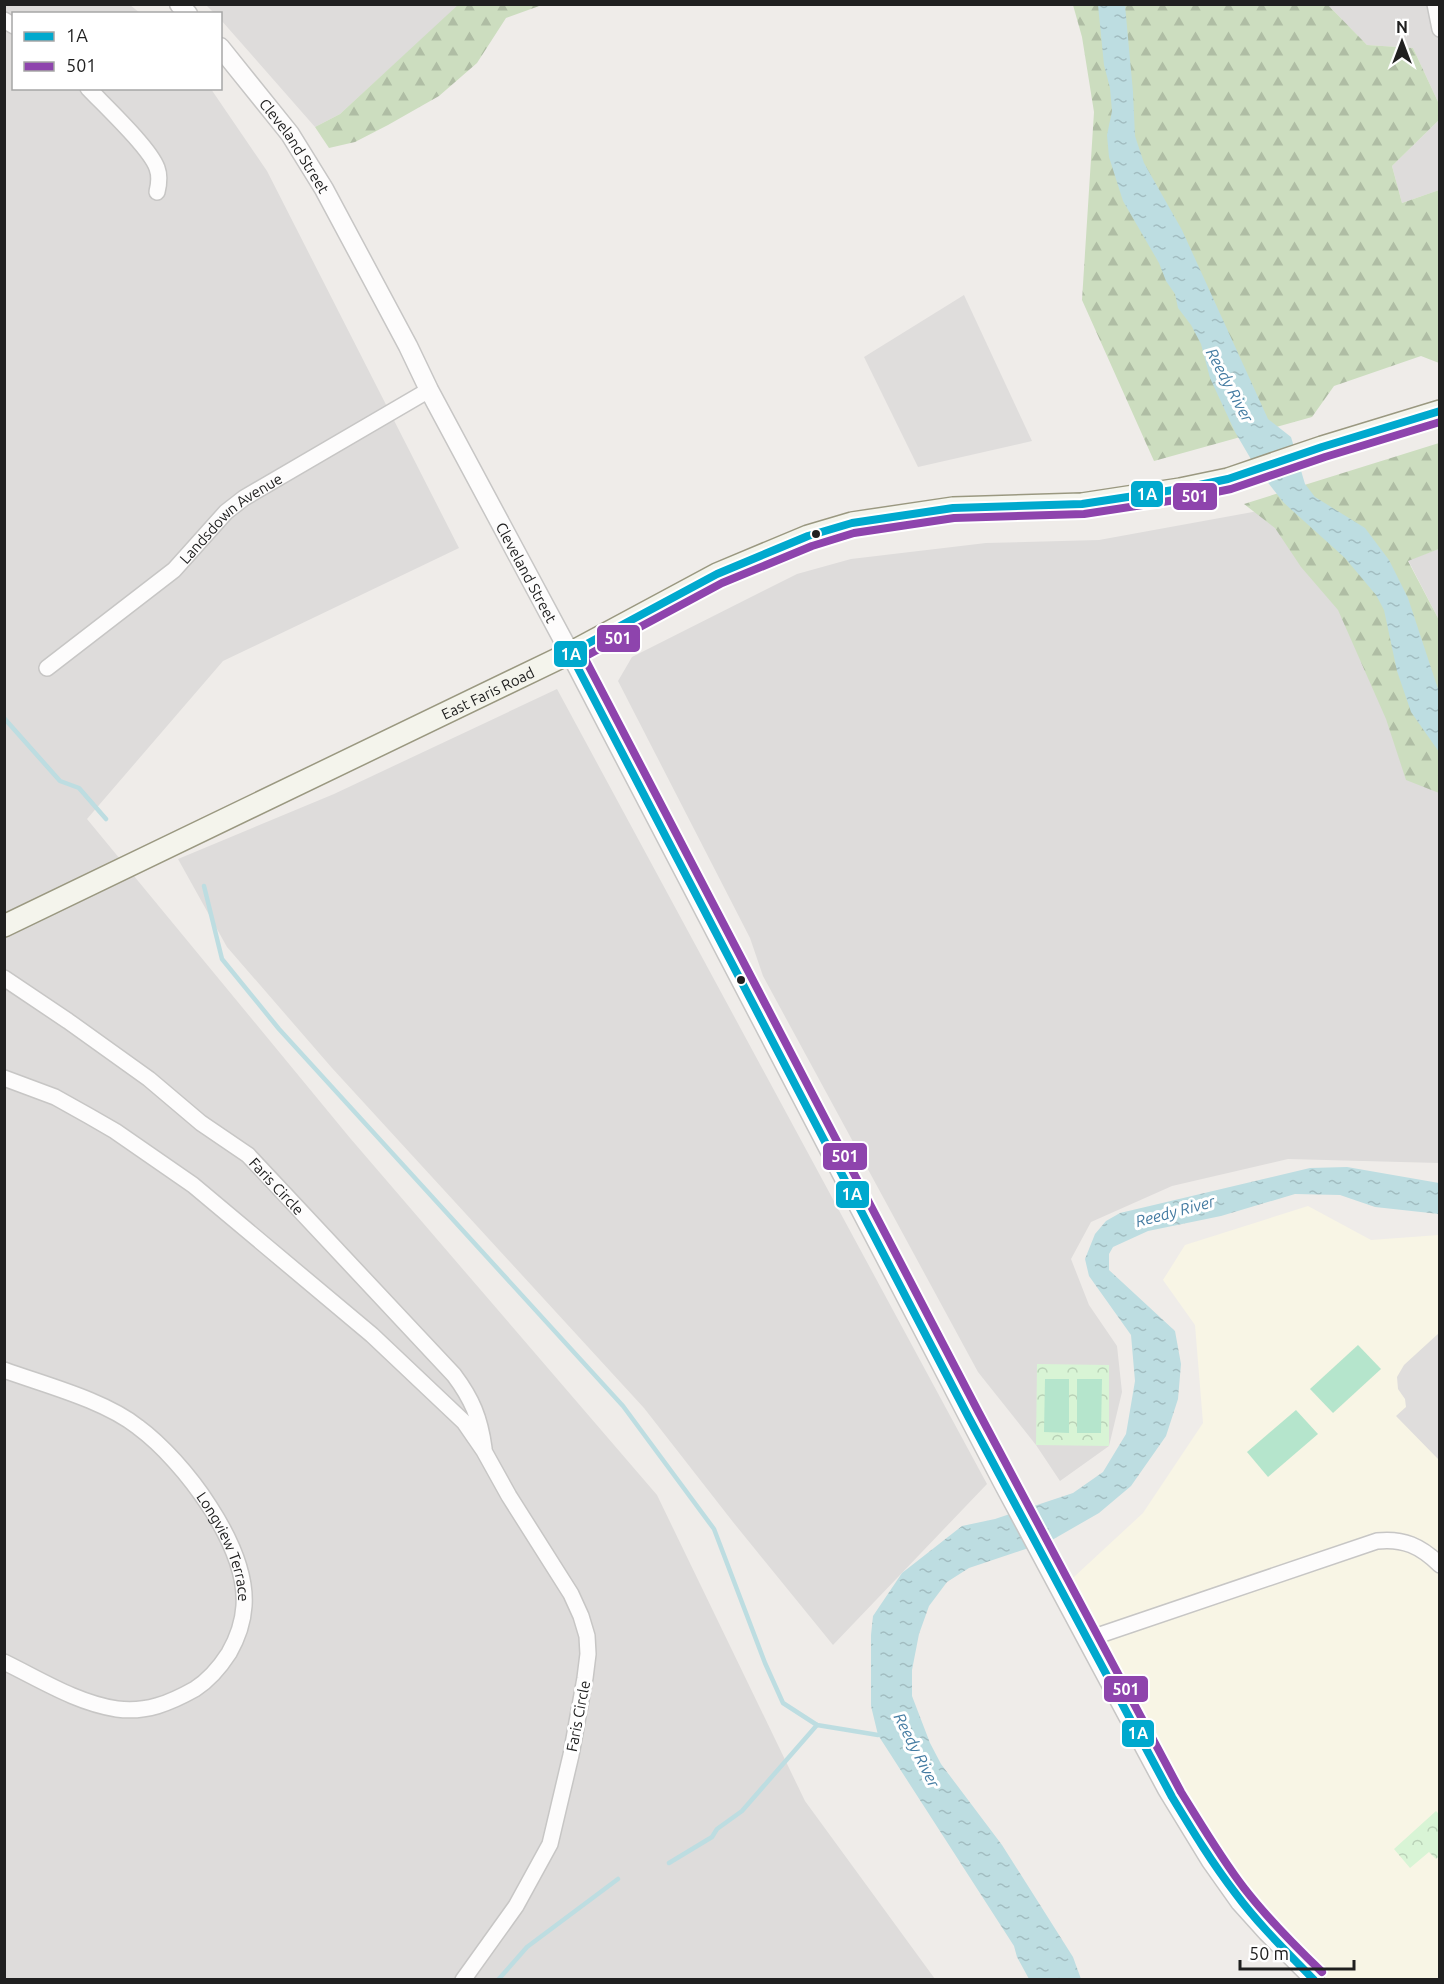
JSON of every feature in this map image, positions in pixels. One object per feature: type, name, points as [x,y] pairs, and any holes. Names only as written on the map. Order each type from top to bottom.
[{"type":"main road","name":"East Faris Road","points":[[4,926],[570,653],[717,574],[808,537],[852,523],[953,508],[1082,504],[1152,494],[1228,479],[1440,411]]},
{"type":"street","points":[[1435,4],[1440,29]]},
{"type":"street","name":"Cleveland Street","points":[[222,49],[290,134],[318,180],[570,653],[1004,1483],[1167,1789],[1211,1861],[1240,1902],[1316,1980]]},
{"type":"street","points":[[90,90],[148,152],[157,167],[160,180],[158,192]]},
{"type":"street","name":"Landsdown Avenue","points":[[47,668],[174,570],[226,512],[244,498],[429,390]]},
{"type":"street","name":"Faris Circle","points":[[4,978],[148,1079],[201,1123],[248,1155],[454,1375],[472,1402],[481,1425],[484,1450]]},
{"type":"street","name":"Faris Circle","points":[[4,1078],[55,1097],[89,1116],[115,1131],[193,1185],[372,1335],[464,1422],[484,1450],[509,1496],[571,1594],[587,1636],[588,1654],[571,1755],[550,1844],[516,1906],[463,1980]]},
{"type":"street","name":"Longview Terrace","points":[[4,1370],[109,1410],[138,1426],[158,1444],[194,1484],[224,1530],[236,1558],[244,1586],[244,1606],[241,1625],[234,1644],[224,1661],[206,1682],[176,1699],[145,1710],[118,1709],[82,1701],[4,1662]]},
{"type":"street","points":[[1088,1640],[1377,1541],[1390,1539],[1405,1542],[1429,1554],[1440,1564]]},
{"type":"shaded area","points":[[5,5],[130,5],[139,12],[12,12],[12,90],[212,90],[267,171],[459,548],[223,661],[87,819],[350,1138],[657,1495],[805,1801],[935,1979],[5,1980]]},
{"type":"shaded area","points":[[206,5],[459,5],[340,114],[315,127],[222,21],[222,12],[213,12]]},
{"type":"shaded area","points":[[1328,5],[1439,5],[1439,104],[1413,48],[1367,45]]},
{"type":"shaded area","points":[[1439,120],[1439,190],[1402,203],[1392,166]]},
{"type":"shaded area","points":[[964,295],[1032,441],[918,467],[864,357]]},
{"type":"shaded area","points":[[1296,504],[1439,766],[1439,1163],[1288,1159],[1172,1186],[1091,1222],[1071,1259],[1089,1305],[1117,1346],[1122,1392],[1109,1446],[1060,1481],[1036,1445],[978,1372],[763,976],[750,938],[618,681],[632,657],[797,574],[851,559],[986,543],[1099,540]]},
{"type":"shaded area","points":[[1439,549],[1439,620],[1408,560]]},
{"type":"shaded area","points":[[557,689],[987,1484],[833,1645],[644,1408],[332,1068],[227,947],[178,859],[334,794]]},
{"type":"shaded area","points":[[1308,1206],[1371,1240],[1439,1235],[1439,1979],[1315,1979],[1240,1902],[1061,1589],[1143,1513],[1203,1423],[1195,1325],[1163,1280],[1185,1245]]},
{"type":"shaded area","points":[[1439,1333],[1439,1460],[1396,1416],[1406,1407],[1405,1399],[1398,1389],[1397,1377],[1404,1365]]},
{"type":"green space","points":[[459,4],[542,5],[506,18],[477,63],[439,96],[355,142],[329,148],[315,127],[340,114]]},
{"type":"green space","points":[[1073,5],[1328,5],[1367,45],[1413,48],[1439,104],[1439,120],[1392,166],[1402,203],[1439,190],[1439,363],[1421,356],[1334,386],[1312,417],[1154,461],[1082,300],[1094,112],[1082,37]]},
{"type":"green space","points":[[1439,443],[1439,549],[1408,561],[1439,620],[1439,793],[1406,780],[1386,719],[1338,610],[1301,567],[1275,528],[1244,504]]},
{"type":"green space","points":[[1358,1345],[1381,1369],[1333,1413],[1310,1389]]},
{"type":"green space","points":[[1037,1364],[1109,1365],[1109,1446],[1036,1445]]},
{"type":"green space","points":[[1045,1379],[1069,1379],[1069,1433],[1044,1432]]},
{"type":"green space","points":[[1077,1379],[1102,1379],[1101,1433],[1077,1433]]},
{"type":"green space","points":[[1296,1410],[1318,1434],[1268,1477],[1247,1452]]},
{"type":"green space","points":[[1436,1811],[1439,1814],[1439,1856],[1436,1859],[1429,1852],[1410,1868],[1394,1849]]},
{"type":"water","name":"Reedy River","points":[[1098,5],[1125,5],[1135,136],[1144,163],[1182,230],[1268,419],[1291,437],[1305,484],[1315,497],[1365,528],[1389,560],[1408,598],[1439,692],[1439,752],[1411,712],[1397,671],[1384,610],[1376,595],[1345,558],[1284,503],[1255,466],[1235,432],[1210,378],[1201,344],[1191,325],[1178,308],[1175,294],[1123,201],[1109,157],[1107,135],[1112,111],[1110,88],[1104,65]]},
{"type":"water","name":"Reedy River","points":[[1347,1167],[1439,1183],[1439,1214],[1375,1207],[1340,1195],[1295,1194],[1221,1216],[1148,1231],[1113,1247],[1109,1254],[1109,1270],[1175,1331],[1181,1364],[1178,1399],[1166,1436],[1131,1486],[1099,1513],[1052,1540],[969,1568],[947,1582],[929,1606],[919,1634],[912,1670],[912,1696],[930,1743],[941,1764],[1002,1845],[1073,1957],[1081,1979],[1029,1979],[1017,1957],[1014,1946],[878,1735],[871,1706],[873,1616],[902,1573],[962,1526],[995,1519],[1073,1493],[1103,1472],[1126,1434],[1135,1381],[1131,1335],[1089,1276],[1085,1259],[1095,1234],[1106,1221],[1120,1213],[1310,1168]]},
{"type":"waterway","points":[[4,718],[60,781],[79,788],[106,819]]},
{"type":"waterway","points":[[204,886],[222,959],[279,1029],[623,1406],[714,1529],[765,1663],[783,1703],[817,1725],[878,1735]]},
{"type":"waterway","points":[[669,1863],[712,1837],[717,1829],[742,1811],[817,1725]]},
{"type":"waterway","points":[[498,1980],[527,1947],[618,1879]]},
{"type":"transit line","name":"1A","points":[[1314,1980],[1274,1938],[1227,1882],[1172,1797],[969,1418],[570,653],[717,574],[808,536],[852,523],[953,508],[1082,504],[1180,489],[1228,479],[1440,411]]},
{"type":"transit line","name":"501","points":[[1322,1972],[1282,1932],[1244,1888],[1181,1792],[979,1413],[584,657],[722,583],[812,546],[854,533],[954,518],[1084,514],[1182,499],[1231,489],[1440,422]]}]
